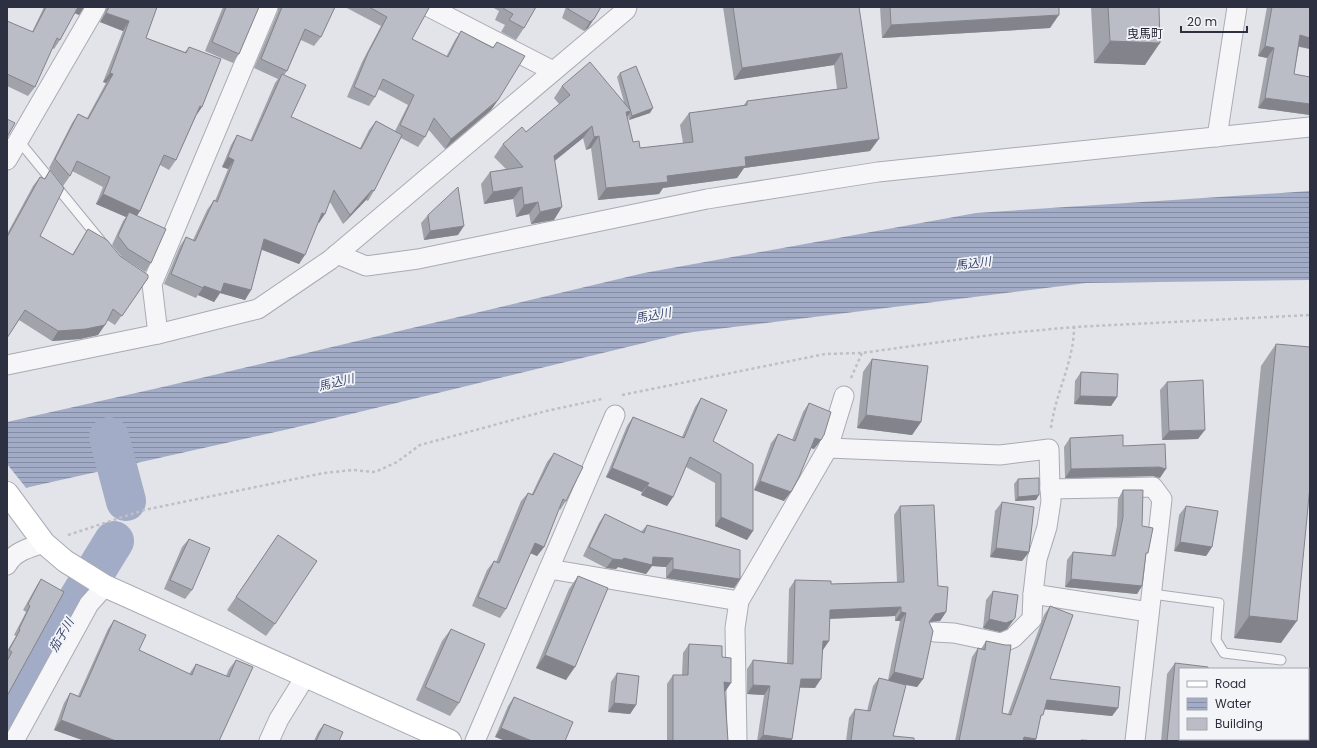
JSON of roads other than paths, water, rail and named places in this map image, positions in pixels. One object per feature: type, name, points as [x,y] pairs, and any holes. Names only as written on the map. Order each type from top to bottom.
[{"type":"street","points":[[7,160],[96,7]]},
{"type":"street","points":[[158,334],[149,282],[268,7]]},
{"type":"street","points":[[429,7],[553,71]]},
{"type":"street","points":[[1217,137],[1237,7]]},
{"type":"street","points":[[7,365],[158,334],[258,309],[337,254],[627,8]]},
{"type":"street","points":[[337,254],[366,266],[418,259],[707,199],[878,172],[1310,127]]},
{"type":"street","points":[[737,741],[735,628],[739,601],[828,448],[844,396]]},
{"type":"street","points":[[475,741],[616,415]]},
{"type":"street","points":[[828,448],[1000,455],[1049,449],[1051,501],[1047,527],[1037,559],[1032,619],[1013,638],[1001,643],[954,633],[934,632]]},
{"type":"street","points":[[1050,490],[1154,487],[1162,499],[1135,741]]},
{"type":"street","points":[[7,493],[47,538],[62,559],[105,586],[450,741]]},
{"type":"street","points":[[7,565],[11,557],[47,538]]},
{"type":"street","points":[[549,569],[739,601]]},
{"type":"street","points":[[14,741],[89,604],[105,586]]},
{"type":"street","points":[[1033,594],[1151,603]]},
{"type":"street","points":[[269,741],[279,719],[305,677]]},
{"type":"lane","points":[[19,141],[108,250]]},
{"type":"lane","points":[[1151,603],[1219,603],[1216,640],[1224,654],[1281,660]]},
{"type":"water","name":"馬込川","points":[[1310,191],[1310,280],[1086,283],[685,333],[289,429],[7,492],[7,422],[167,386],[644,273],[976,213]]},
{"type":"waterway","name":"茄子川","points":[[109,437],[126,501]]},
{"type":"waterway","name":"茄子川","points":[[7,729],[79,598],[114,541]]},
{"type":"district","name":"曳馬町","points":[[1145,33]]}]
